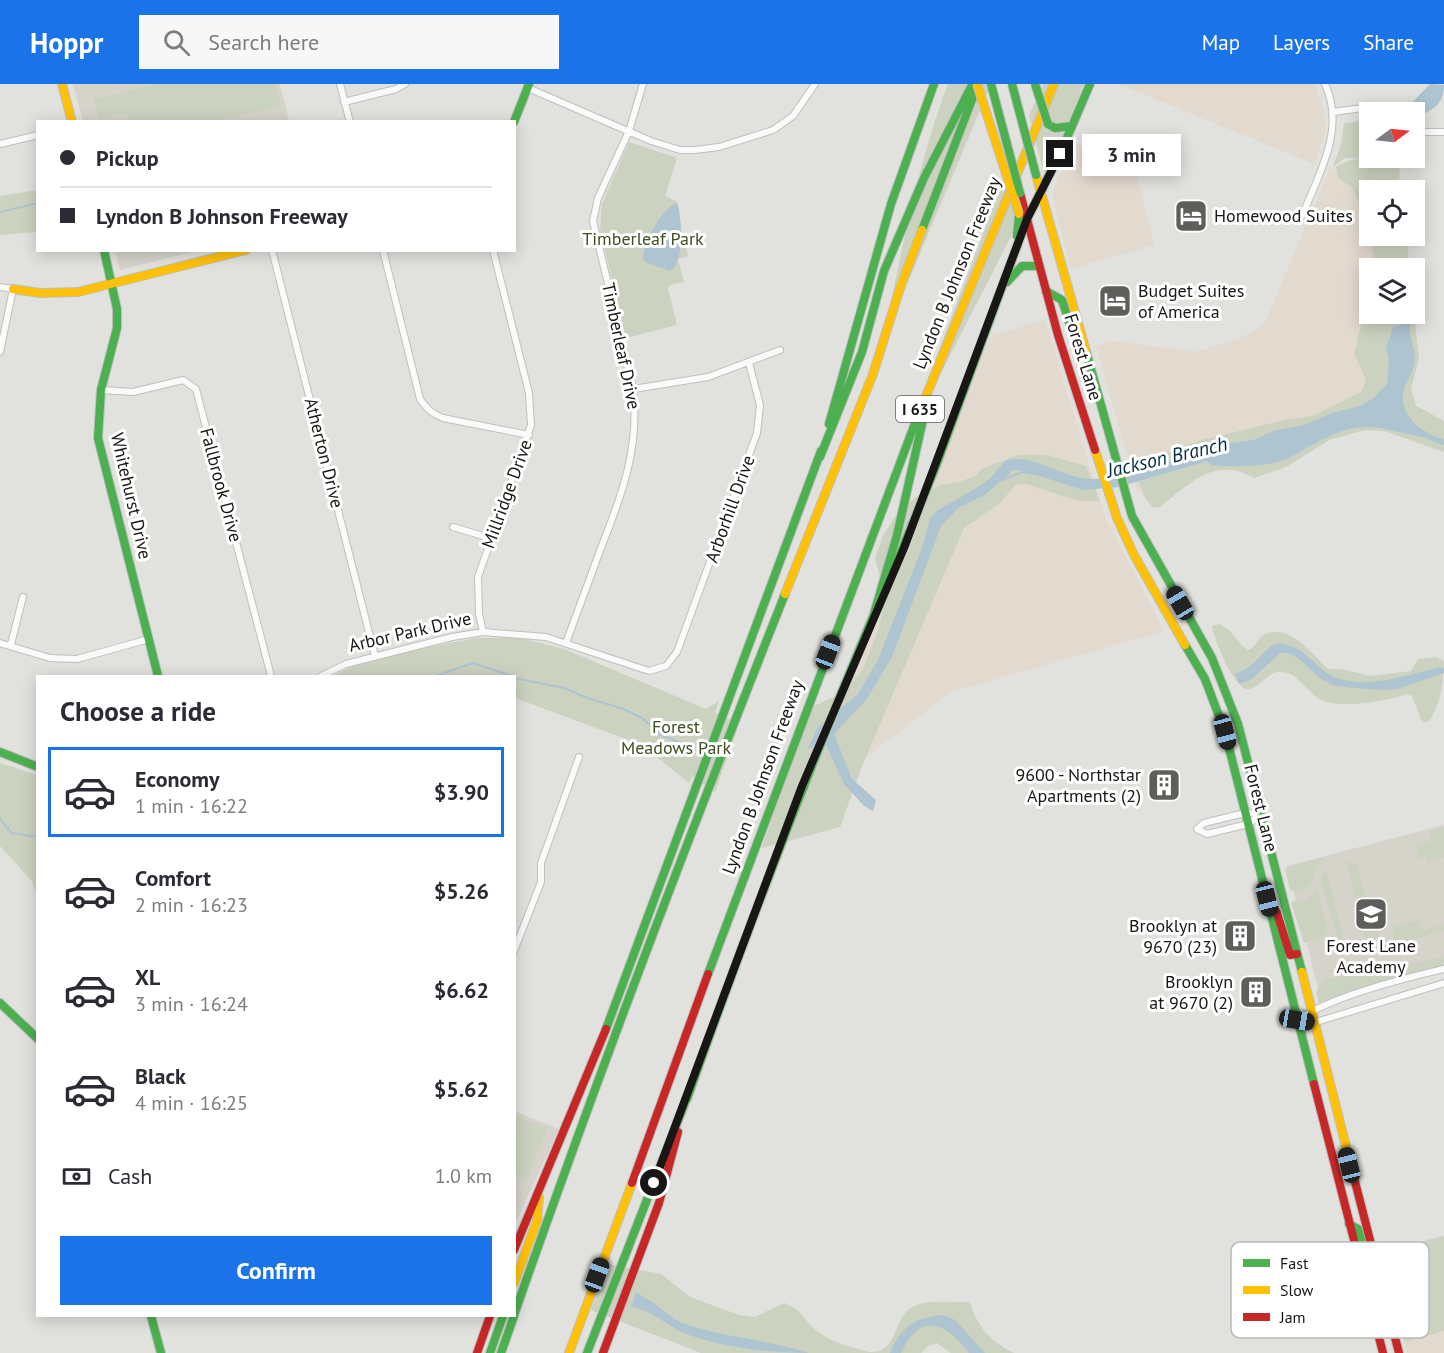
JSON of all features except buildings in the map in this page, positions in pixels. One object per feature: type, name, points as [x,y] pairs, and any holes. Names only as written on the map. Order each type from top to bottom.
[{"type":"main road","points":[[62,84],[71,120]]},
{"type":"main road","points":[[819,457],[891,204],[934,84]]},
{"type":"main road","points":[[516,1246],[593,1063],[819,457],[862,352],[884,271],[924,178],[976,84]]},
{"type":"main road","points":[[976,84],[1023,217]]},
{"type":"main road","points":[[516,1312],[578,1132],[699,811],[873,374],[901,285],[976,84]]},
{"type":"main road","name":"Forest Lane","points":[[991,84],[1020,192],[1023,217],[1117,518],[1134,555],[1211,692],[1248,824],[1354,1242]]},
{"type":"main road","name":"Forest Lane","points":[[1012,84],[1079,336],[1131,513],[1139,532],[1192,623],[1232,703],[1262,814],[1369,1242]]},
{"type":"main road","points":[[1035,84],[1048,124],[1055,128],[1072,126]]},
{"type":"main road","name":"Lyndon B Johnson Freeway","points":[[568,1353],[795,738],[934,372],[1054,84]]},
{"type":"main road","points":[[587,1353],[688,1095],[748,924],[802,786],[932,476],[1015,251],[1023,217],[1040,193],[1090,84]]},
{"type":"main road","points":[[515,120],[528,86]]},
{"type":"main road","name":"Whitehurst Drive","points":[[105,252],[113,285],[117,328],[101,390],[98,438],[158,675]]},
{"type":"main road","points":[[14,289],[60,294],[113,285],[238,252]]},
{"type":"main road","points":[[999,292],[1014,272],[1022,266],[1040,266]]},
{"type":"main road","points":[[1046,291],[1062,300],[1073,334],[1079,336]]},
{"type":"main road","points":[[873,617],[897,535],[934,372]]},
{"type":"main road","points":[[1178,631],[1192,623]]},
{"type":"main road","points":[[0,752],[36,766]]},
{"type":"main road","points":[[1267,899],[1279,916],[1290,955],[1297,954]]},
{"type":"main road","points":[[0,1003],[36,1037]]},
{"type":"main road","points":[[603,1353],[659,1203],[688,1095]]},
{"type":"main road","points":[[1335,1168],[1349,1165]]},
{"type":"main road","points":[[516,1278],[537,1221],[538,1197]]},
{"type":"main road","points":[[1349,1224],[1358,1229],[1362,1242]]},
{"type":"main road","points":[[151,1317],[161,1353]]},
{"type":"main road","points":[[477,1353],[490,1317]]},
{"type":"main road","points":[[490,1353],[503,1317]]},
{"type":"main road","points":[[501,1353],[514,1318]]},
{"type":"main road","name":"Forest Lane","points":[[1379,1338],[1383,1353]]},
{"type":"main road","name":"Forest Lane","points":[[1395,1338],[1399,1353]]},
{"type":"street","points":[[340,84],[350,120]]},
{"type":"street","points":[[345,102],[396,89],[405,84]]},
{"type":"street","name":"Timberleaf Drive","points":[[566,643],[629,472],[636,430],[633,389],[593,221],[598,198],[629,131],[643,84]]},
{"type":"street","points":[[528,86],[629,131],[680,150],[711,148],[755,137],[783,124],[802,107],[815,84]]},
{"type":"street","points":[[1302,216],[1329,149],[1334,127],[1333,112],[1325,84]]},
{"type":"street","points":[[1333,112],[1359,108]]},
{"type":"street","points":[[1425,132],[1444,132]]},
{"type":"street","points":[[0,144],[36,135]]},
{"type":"street","name":"Atherton Drive","points":[[273,252],[375,656]]},
{"type":"street","points":[[383,252],[420,399],[426,408],[433,415],[443,418],[529,435]]},
{"type":"street","name":"Millridge Drive","points":[[483,632],[479,614],[478,577],[490,538],[529,435],[529,393],[494,252]]},
{"type":"street","points":[[0,287],[14,289],[0,352]]},
{"type":"street","points":[[633,389],[692,381],[749,363],[780,350]]},
{"type":"street","name":"Arborhill Drive","points":[[677,652],[757,433],[760,405],[758,389],[749,363]]},
{"type":"street","name":"Fallbrook Drive","points":[[101,390],[133,392],[183,380],[196,388],[271,675]]},
{"type":"street","points":[[453,527],[490,538]]},
{"type":"street","points":[[11,644],[23,597]]},
{"type":"street","name":"Arbor Park Drive","points":[[322,675],[331,669],[375,656],[452,637],[483,632],[524,634],[566,643],[649,671],[666,666],[677,652]]},
{"type":"street","points":[[0,643],[11,644],[50,658],[77,659],[149,639]]},
{"type":"street","points":[[516,946],[541,882],[541,863],[579,757]]},
{"type":"street","points":[[1245,813],[1262,814],[1248,824],[1207,834],[1197,829],[1204,823],[1245,813]]},
{"type":"street","points":[[1297,1020],[1310,1011],[1379,987],[1444,969]]},
{"type":"street","points":[[1297,1020],[1313,1023],[1444,983]]},
{"type":"street","points":[[1379,987],[1383,1000]]},
{"type":"shaded area","points":[[73,84],[280,84],[289,120],[83,120]]},
{"type":"shaded area","points":[[1118,84],[1314,84],[1324,111],[1326,131],[1314,164]]},
{"type":"shaded area","points":[[1072,142],[1135,169],[1154,245],[1071,269],[1052,195]]},
{"type":"shaded area","points":[[1330,168],[1363,180],[1359,180],[1359,246],[1386,246],[1389,258],[1359,258],[1359,324],[1372,324],[1386,412],[1137,490],[1096,346],[1116,341],[1194,352],[1238,339],[1264,325]]},
{"type":"shaded area","points":[[116,252],[192,252],[120,270]]},
{"type":"shaded area","points":[[1045,320],[1104,514],[1164,631],[951,692],[792,814],[932,463],[992,335]]},
{"type":"shaded area","name":"Forest Lane Academy","points":[[1444,825],[1444,963],[1321,999],[1287,866]]},
{"type":"shaded area","points":[[516,1112],[559,1129],[516,1222]]},
{"type":"shaded area","points":[[1444,1331],[1444,1353],[1407,1353],[1404,1342],[1429,1338],[1429,1335]]},
{"type":"green space","points":[[157,84],[275,84],[281,106],[221,120],[129,120],[125,113],[99,119],[94,99]]},
{"type":"green space","points":[[948,84],[987,84],[989,89],[882,344],[918,180]]},
{"type":"green space","points":[[1043,84],[1084,84],[1045,178],[1029,115]]},
{"type":"green space","points":[[1359,121],[1359,156],[1357,158],[1345,158],[1333,167],[1341,144],[1344,123]]},
{"type":"green space","name":"Timberleaf Park","points":[[629,142],[677,158],[665,196],[678,202],[677,210],[688,256],[678,259],[684,282],[670,285],[668,289],[677,325],[626,338],[600,229],[602,204]]},
{"type":"green space","points":[[1359,158],[1359,168],[1400,168],[1399,180],[1359,180],[1359,204],[1353,188],[1338,178],[1336,167]]},
{"type":"green space","points":[[1009,165],[1023,213],[900,453]]},
{"type":"green space","points":[[36,190],[36,232],[0,235],[0,196]]},
{"type":"green space","points":[[1372,246],[1407,246],[1409,258],[1374,258]]},
{"type":"green space","points":[[1361,324],[1415,324],[1419,358],[1411,389],[1416,406],[1444,421],[1444,452],[1384,431],[1366,430],[1331,439],[1286,467],[1254,478],[1227,470],[1204,475],[1160,507],[1153,508],[1144,496],[1132,464],[1198,441],[1284,420],[1313,416],[1362,391],[1366,380],[1354,354]]},
{"type":"green space","points":[[1019,455],[1047,455],[1086,466],[1100,501],[1078,501],[1026,484],[1015,485],[1000,503],[964,528],[863,764],[840,827],[762,848],[809,708],[843,693],[863,669],[879,628],[885,596],[875,558],[883,536],[898,512],[917,496],[941,485],[960,482],[976,475],[983,468]]},
{"type":"green space","points":[[1219,624],[1228,629],[1248,650],[1265,634],[1283,633],[1300,642],[1328,669],[1341,669],[1371,676],[1411,671],[1418,659],[1436,657],[1444,661],[1442,685],[1436,709],[1428,722],[1422,722],[1412,696],[1407,694],[1363,703],[1328,702],[1315,696],[1295,677],[1284,672],[1274,673],[1247,690],[1236,679],[1222,656],[1212,626]]},
{"type":"green space","name":"Forest Meadows Park","points":[[475,638],[520,638],[564,649],[706,709],[719,701],[715,713],[739,724],[715,792],[692,776],[689,783],[642,745],[516,698],[516,675],[336,675],[363,663]]},
{"type":"green space","points":[[0,763],[36,775],[36,893],[32,881],[0,846]]},
{"type":"green space","points":[[1444,827],[1444,857],[1428,863],[1425,857],[1419,858],[1415,845],[1432,840],[1430,831]]},
{"type":"green space","points":[[1325,857],[1302,893],[1290,890],[1285,868]]},
{"type":"green space","points":[[1347,862],[1357,864],[1372,922],[1380,925],[1378,937],[1367,945]]},
{"type":"green space","points":[[1326,869],[1346,951],[1339,946],[1321,878]]},
{"type":"green space","points":[[1317,889],[1328,935],[1304,943],[1291,902],[1308,899]]},
{"type":"green space","points":[[1418,920],[1423,931],[1444,924],[1444,930],[1390,948],[1394,937],[1394,927]]},
{"type":"green space","points":[[1444,956],[1444,965],[1357,989],[1319,1003],[1316,992],[1323,981],[1392,964],[1394,968]]},
{"type":"green space","points":[[516,1115],[547,1128],[527,1180],[516,1175]]},
{"type":"green space","points":[[1444,1236],[1444,1331],[1429,1335],[1429,1242],[1419,1242]]},
{"type":"green space","points":[[607,1264],[661,1274],[690,1297],[739,1315],[755,1317],[784,1303],[800,1312],[813,1328],[824,1336],[843,1345],[870,1352],[885,1348],[902,1317],[913,1307],[937,1302],[970,1302],[986,1333],[998,1344],[1014,1353],[951,1353],[937,1343],[928,1346],[921,1353],[701,1353],[591,1310]]},
{"type":"green space","points":[[1403,1338],[1419,1338],[1404,1342]]},
{"type":"water","points":[[1430,84],[1444,85],[1439,103],[1425,113],[1425,102],[1413,102]]},
{"type":"water","points":[[677,203],[681,228],[680,249],[675,266],[670,271],[647,263],[643,259],[654,227],[665,212]]},
{"type":"water","points":[[1410,324],[1415,355],[1413,370],[1405,386],[1404,405],[1407,413],[1419,427],[1444,440],[1444,445],[1425,438],[1381,428],[1355,428],[1327,437],[1293,456],[1276,462],[1228,466],[1211,465],[1207,461],[1119,487],[1083,490],[1021,470],[1013,470],[985,495],[958,508],[941,526],[892,657],[867,699],[834,734],[852,779],[876,800],[873,811],[864,806],[844,784],[824,741],[808,749],[817,728],[858,694],[878,660],[923,545],[930,518],[938,510],[991,477],[1002,464],[1008,460],[1017,459],[1079,478],[1118,476],[1205,453],[1208,446],[1254,440],[1273,431],[1304,425],[1332,413],[1360,406],[1374,398],[1387,384],[1389,360],[1386,348],[1393,328]]},
{"type":"water","points":[[1277,643],[1299,650],[1327,673],[1353,682],[1398,678],[1440,667],[1444,668],[1444,673],[1397,689],[1335,686],[1321,679],[1299,659],[1288,653],[1280,653],[1252,679],[1239,684],[1235,674],[1242,672]]},
{"type":"water","points":[[636,1293],[691,1326],[809,1353],[748,1349],[689,1335],[646,1311],[631,1307]]},
{"type":"water","points":[[944,1315],[955,1320],[985,1353],[969,1353],[960,1342],[942,1328],[925,1326],[916,1331],[908,1340],[901,1353],[890,1353],[899,1336],[911,1325],[925,1318]]},
{"type":"waterway","points":[[0,212],[36,203]]},
{"type":"waterway","name":"Jackson Branch","points":[[1002,480],[1022,472],[1033,474]]},
{"type":"waterway","name":"Jackson Branch","points":[[439,675],[473,663],[509,675]]},
{"type":"waterway","name":"Jackson Branch","points":[[516,678],[564,688],[621,708],[642,718],[661,735],[686,745]]},
{"type":"waterway","name":"Jackson Branch","points":[[0,819],[12,833],[36,837]]},
{"type":"traffic: fast","points":[[515,120],[529,84]]},
{"type":"traffic: fast","points":[[829,424],[891,204],[934,84]]},
{"type":"traffic: fast","points":[[922,230],[978,84]]},
{"type":"traffic: fast","points":[[991,84],[1020,193]]},
{"type":"traffic: fast","points":[[1012,84],[1036,175]]},
{"type":"traffic: fast","points":[[1035,84],[1048,124]]},
{"type":"traffic: fast","points":[[885,591],[936,466],[1027,219],[1060,154],[1090,84]]},
{"type":"traffic: fast","points":[[820,457],[862,352],[884,271],[924,178],[971,87]]},
{"type":"traffic: fast","points":[[1048,124],[1055,128],[1072,126]]},
{"type":"traffic: fast","points":[[1017,236],[1019,214]]},
{"type":"traffic: fast","points":[[104,252],[117,309],[117,328],[101,390],[98,438],[158,675]]},
{"type":"traffic: fast","points":[[1007,282],[1022,266],[1039,266]]},
{"type":"traffic: fast","points":[[1046,291],[1062,300],[1073,334],[1078,336]]},
{"type":"traffic: fast","points":[[1086,351],[1132,516],[1212,658],[1238,724],[1302,972]]},
{"type":"traffic: fast","points":[[873,617],[897,535],[925,411]]},
{"type":"traffic: fast","points":[[708,974],[917,418]]},
{"type":"traffic: fast","points":[[606,1029],[821,451]]},
{"type":"traffic: fast","points":[[516,1309],[646,953],[785,594]]},
{"type":"traffic: fast","points":[[687,1099],[777,855],[874,614]]},
{"type":"traffic: fast","points":[[1185,645],[1205,679],[1225,732],[1314,1084]]},
{"type":"traffic: fast","points":[[0,752],[36,766]]},
{"type":"traffic: fast","points":[[0,1003],[36,1037]]},
{"type":"traffic: fast","points":[[587,1353],[688,1095]]},
{"type":"traffic: fast","points":[[1349,1224],[1358,1229],[1362,1242]]},
{"type":"traffic: fast","points":[[151,1317],[161,1353]]},
{"type":"traffic: fast","points":[[490,1353],[503,1317]]},
{"type":"traffic: fast","points":[[501,1353],[514,1317]]},
{"type":"traffic: slow","points":[[62,84],[71,120]]},
{"type":"traffic: slow","points":[[977,84],[1019,214]]},
{"type":"traffic: slow","points":[[917,418],[1054,84]]},
{"type":"traffic: slow","points":[[1036,175],[1086,351]]},
{"type":"traffic: slow","points":[[785,594],[873,374],[901,285],[922,230]]},
{"type":"traffic: slow","points":[[13,289],[40,293],[78,292],[238,252]]},
{"type":"traffic: slow","points":[[1095,450],[1117,518],[1134,555],[1185,645]]},
{"type":"traffic: slow","points":[[1302,972],[1351,1166]]},
{"type":"traffic: slow","points":[[569,1353],[632,1183]]},
{"type":"traffic: slow","points":[[516,1278],[537,1221],[539,1197]]},
{"type":"traffic: jam","points":[[1020,193],[1058,335],[1095,450]]},
{"type":"traffic: jam","points":[[1269,901],[1277,913],[1290,955],[1297,954]]},
{"type":"traffic: jam","points":[[632,1183],[708,974]]},
{"type":"traffic: jam","points":[[516,1245],[606,1029]]},
{"type":"traffic: jam","points":[[1314,1084],[1355,1242]]},
{"type":"traffic: jam","points":[[603,1353],[659,1203],[678,1132]]},
{"type":"traffic: jam","points":[[1351,1166],[1371,1242]]},
{"type":"traffic: jam","points":[[477,1353],[490,1317]]},
{"type":"traffic: jam","points":[[1379,1338],[1383,1353]]},
{"type":"traffic: jam","points":[[1395,1338],[1399,1353]]},
{"type":"place","name":"Homewood Suites","points":[[1191,216]]},
{"type":"place","name":"Budget Suites of America","points":[[1115,301]]},
{"type":"place","name":"9600 - Northstar Apartments (2)","points":[[1164,785]]},
{"type":"place","name":"Forest Lane Academy","points":[[1371,914]]},
{"type":"place","name":"Brooklyn at 9670 (23)","points":[[1240,936]]},
{"type":"place","name":"Brooklyn at 9670 (2)","points":[[1256,992]]},
{"type":"route","points":[[654,1183],[688,1095],[748,924],[802,786],[904,548],[1027,219],[1060,154]]}]
